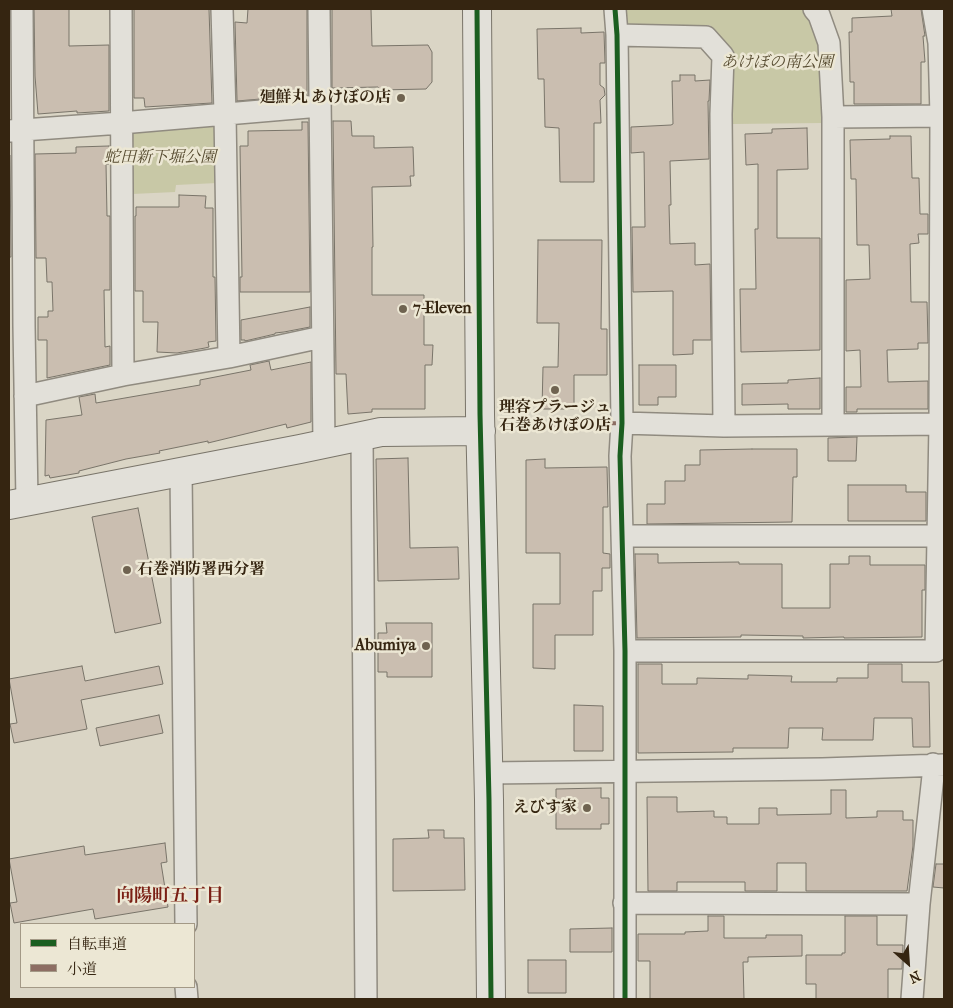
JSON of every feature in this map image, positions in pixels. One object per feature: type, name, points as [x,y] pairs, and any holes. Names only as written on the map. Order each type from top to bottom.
[{"type":"street","points":[[22,9],[16,130],[17,327],[26,396],[18,503],[381,432],[481,431]]},
{"type":"street","points":[[121,9],[123,375]]},
{"type":"street","points":[[222,9],[229,357]]},
{"type":"street","points":[[319,9],[324,444]]},
{"type":"street","points":[[477,9],[481,431],[491,999]]},
{"type":"street","points":[[615,9],[617,36],[622,424],[620,456],[624,651],[626,999]]},
{"type":"street","points":[[814,9],[819,15],[829,43],[833,117],[833,425]]},
{"type":"street","points":[[624,651],[936,651],[942,424],[942,116],[939,43],[932,9]]},
{"type":"street","points":[[617,36],[706,37],[723,56],[721,114],[724,426]]},
{"type":"street","points":[[16,130],[320,106]]},
{"type":"street","points":[[833,117],[942,116]]},
{"type":"street","points":[[26,396],[123,375],[229,357],[322,337]]},
{"type":"street","points":[[622,424],[724,426],[942,424]]},
{"type":"street","points":[[362,436],[366,999]]},
{"type":"street","points":[[181,472],[186,923]]},
{"type":"street","points":[[622,536],[938,536]]},
{"type":"street","points":[[488,773],[822,769],[939,765]]},
{"type":"street","points":[[912,999],[919,904],[933,776],[939,765]]},
{"type":"street","points":[[624,903],[919,904]]},
{"type":"green space","name":"あけぼの南公園","points":[[624,9],[803,9],[810,17],[821,42],[823,123],[733,124],[731,57],[710,25],[631,27],[624,20]]},
{"type":"green space","name":"蛇田新下堀公園","points":[[211,124],[217,132],[217,183],[176,185],[175,192],[132,194],[129,135],[137,130]]},
{"type":"building","points":[[34,9],[69,9],[69,46],[109,45],[109,111],[38,114],[35,76]]},
{"type":"building","points":[[134,9],[209,9],[212,103],[145,107],[144,98],[134,98]]},
{"type":"building","points":[[248,9],[307,9],[307,95],[237,101],[235,22],[247,23]]},
{"type":"building","points":[[332,9],[371,9],[372,46],[428,45],[432,52],[432,82],[426,89],[332,88]]},
{"type":"building","points":[[891,9],[921,9],[925,36],[923,36],[925,62],[921,62],[921,104],[854,104],[854,82],[850,82],[849,32],[852,32],[852,18],[892,16]]},
{"type":"building","points":[[581,28],[581,33],[604,32],[605,63],[600,63],[600,85],[604,88],[605,95],[600,100],[601,123],[594,123],[594,182],[560,182],[559,128],[545,127],[544,79],[538,79],[537,29]]},
{"type":"building","points":[[680,75],[695,75],[695,81],[710,80],[708,101],[709,159],[670,161],[670,244],[695,243],[695,265],[710,264],[711,340],[693,340],[693,354],[673,355],[673,291],[633,292],[632,227],[645,227],[644,152],[631,153],[631,127],[673,124],[672,81],[680,81]]},
{"type":"building","points":[[333,121],[351,121],[352,136],[374,136],[374,148],[413,147],[414,176],[410,176],[411,186],[372,187],[372,295],[424,295],[424,345],[433,345],[432,365],[425,365],[425,409],[372,409],[372,412],[348,414],[346,374],[336,374]]},
{"type":"building","points":[[302,122],[308,122],[310,292],[240,292],[240,277],[242,277],[240,146],[248,146],[248,131],[302,130]]},
{"type":"building","points":[[807,128],[808,169],[777,170],[777,238],[820,238],[820,350],[741,352],[740,289],[756,289],[755,229],[758,229],[758,164],[746,165],[745,134],[772,133],[772,129]]},
{"type":"building","points":[[890,136],[911,136],[912,178],[919,178],[920,214],[928,214],[928,234],[918,234],[919,243],[910,244],[911,302],[927,302],[928,343],[918,343],[918,349],[887,350],[888,382],[928,381],[928,409],[857,409],[857,412],[846,412],[846,387],[861,387],[860,350],[846,351],[846,280],[870,279],[869,245],[857,245],[856,179],[851,179],[850,140],[890,139]]},
{"type":"building","points":[[109,146],[109,164],[106,164],[107,216],[110,216],[110,290],[104,290],[105,347],[110,346],[110,365],[47,378],[47,340],[38,340],[38,317],[48,317],[48,311],[53,311],[52,282],[47,282],[46,258],[36,258],[35,154],[76,153],[76,147]]},
{"type":"building","points":[[10,155],[11,257],[9,257]]},
{"type":"building","points":[[179,195],[206,196],[205,208],[213,208],[213,277],[215,277],[216,341],[208,342],[209,347],[205,348],[177,353],[157,352],[158,322],[143,322],[143,291],[135,291],[136,207],[179,207]]},
{"type":"building","points":[[538,240],[602,240],[601,329],[607,329],[607,375],[574,375],[574,409],[542,409],[543,367],[558,367],[559,323],[537,323]]},
{"type":"building","points":[[310,307],[310,327],[275,333],[245,341],[241,340],[241,320]]},
{"type":"building","points":[[269,361],[271,370],[311,362],[311,422],[287,428],[286,424],[208,443],[208,441],[159,451],[160,453],[126,459],[79,471],[79,473],[50,478],[49,475],[45,476],[46,420],[82,415],[79,397],[95,394],[96,403],[200,385],[200,380],[251,370],[250,365]]},
{"type":"building","points":[[639,365],[676,365],[676,397],[658,397],[658,405],[639,405]]},
{"type":"building","points":[[820,378],[820,409],[788,409],[788,404],[742,405],[742,384],[788,383],[788,380]]},
{"type":"building","points":[[857,437],[856,461],[828,461],[828,438]]},
{"type":"building","points":[[797,449],[797,477],[793,477],[792,522],[647,524],[647,504],[665,504],[665,481],[685,481],[685,465],[700,465],[700,450]]},
{"type":"building","points":[[408,458],[410,548],[458,547],[459,579],[378,581],[376,459]]},
{"type":"building","points":[[545,459],[545,468],[607,467],[608,507],[603,507],[603,553],[610,554],[610,568],[602,568],[602,591],[593,591],[593,635],[555,635],[555,669],[533,668],[533,604],[560,604],[560,553],[526,553],[526,460]]},
{"type":"building","points":[[848,485],[906,485],[906,492],[926,492],[926,521],[848,521]]},
{"type":"building","name":"石巻消防署西分署","points":[[138,508],[161,623],[115,633],[92,517]]},
{"type":"building","points":[[635,554],[658,554],[658,563],[739,562],[739,564],[782,564],[782,608],[830,608],[830,564],[849,564],[849,556],[870,556],[870,565],[925,565],[925,590],[922,590],[922,637],[803,638],[803,636],[741,635],[741,637],[637,638]]},
{"type":"building","points":[[386,623],[432,623],[432,677],[387,677],[387,672],[378,672],[378,633],[387,633]]},
{"type":"building","points":[[638,664],[662,664],[662,684],[697,684],[697,678],[748,679],[748,675],[792,676],[791,682],[837,682],[837,678],[868,678],[868,664],[902,664],[902,682],[929,682],[930,747],[913,747],[912,718],[874,718],[873,740],[822,740],[823,728],[789,728],[788,748],[733,748],[733,752],[638,753]]},
{"type":"building","points":[[82,666],[85,681],[159,666],[163,684],[81,700],[87,729],[14,743],[10,724],[17,723],[9,679]]},
{"type":"building","points":[[574,705],[603,706],[603,751],[574,751]]},
{"type":"building","points":[[159,715],[163,733],[100,746],[96,728]]},
{"type":"building","points":[[601,788],[601,798],[609,798],[609,824],[601,824],[601,829],[556,829],[556,789]]},
{"type":"building","points":[[831,790],[846,790],[846,818],[877,817],[877,811],[903,811],[903,820],[913,820],[913,846],[907,891],[806,891],[806,863],[777,863],[777,891],[745,891],[745,882],[677,882],[677,891],[648,891],[647,797],[677,797],[677,812],[714,811],[714,817],[727,817],[727,824],[759,824],[759,808],[777,808],[777,815],[831,814]]},
{"type":"building","points":[[428,830],[444,830],[444,838],[464,838],[465,890],[393,891],[393,839],[429,838]]},
{"type":"building","points":[[165,843],[167,862],[161,863],[168,907],[95,919],[93,909],[14,923],[10,903],[17,902],[9,859],[84,846],[85,855]]},
{"type":"building","points":[[936,864],[944,864],[944,888],[933,887]]},
{"type":"building","points":[[708,916],[724,916],[724,938],[766,938],[766,935],[802,935],[802,956],[748,957],[748,962],[743,962],[744,999],[650,999],[650,961],[638,961],[638,934],[685,934],[685,932],[708,931]]},
{"type":"building","points":[[845,916],[877,916],[877,945],[903,945],[902,969],[888,969],[888,999],[816,999],[816,984],[806,984],[806,955],[842,955],[842,953],[845,953]]},
{"type":"building","points":[[612,928],[612,952],[570,952],[570,929]]},
{"type":"building","points":[[528,960],[566,960],[566,993],[528,993]]},
{"type":"marked path","points":[[500,426],[622,423]]},
{"type":"cycle path","points":[[477,9],[480,414],[489,800],[491,999]]},
{"type":"cycle path","points":[[615,9],[617,35],[622,423],[620,456],[625,651],[625,999]]},
{"type":"place","name":"廻鮮丸 あけぼの店","points":[[401,98]]},
{"type":"place","name":"7-Eleven","points":[[403,309]]},
{"type":"place","name":"理容プラージュ 石巻あけぼの店","points":[[555,390]]},
{"type":"place","name":"石巻消防署西分署","points":[[127,570]]},
{"type":"place","name":"Abumiya","points":[[426,646]]},
{"type":"place","name":"えびす家","points":[[587,808]]},
{"type":"district","name":"向陽町五丁目","points":[[170,897]]}]
